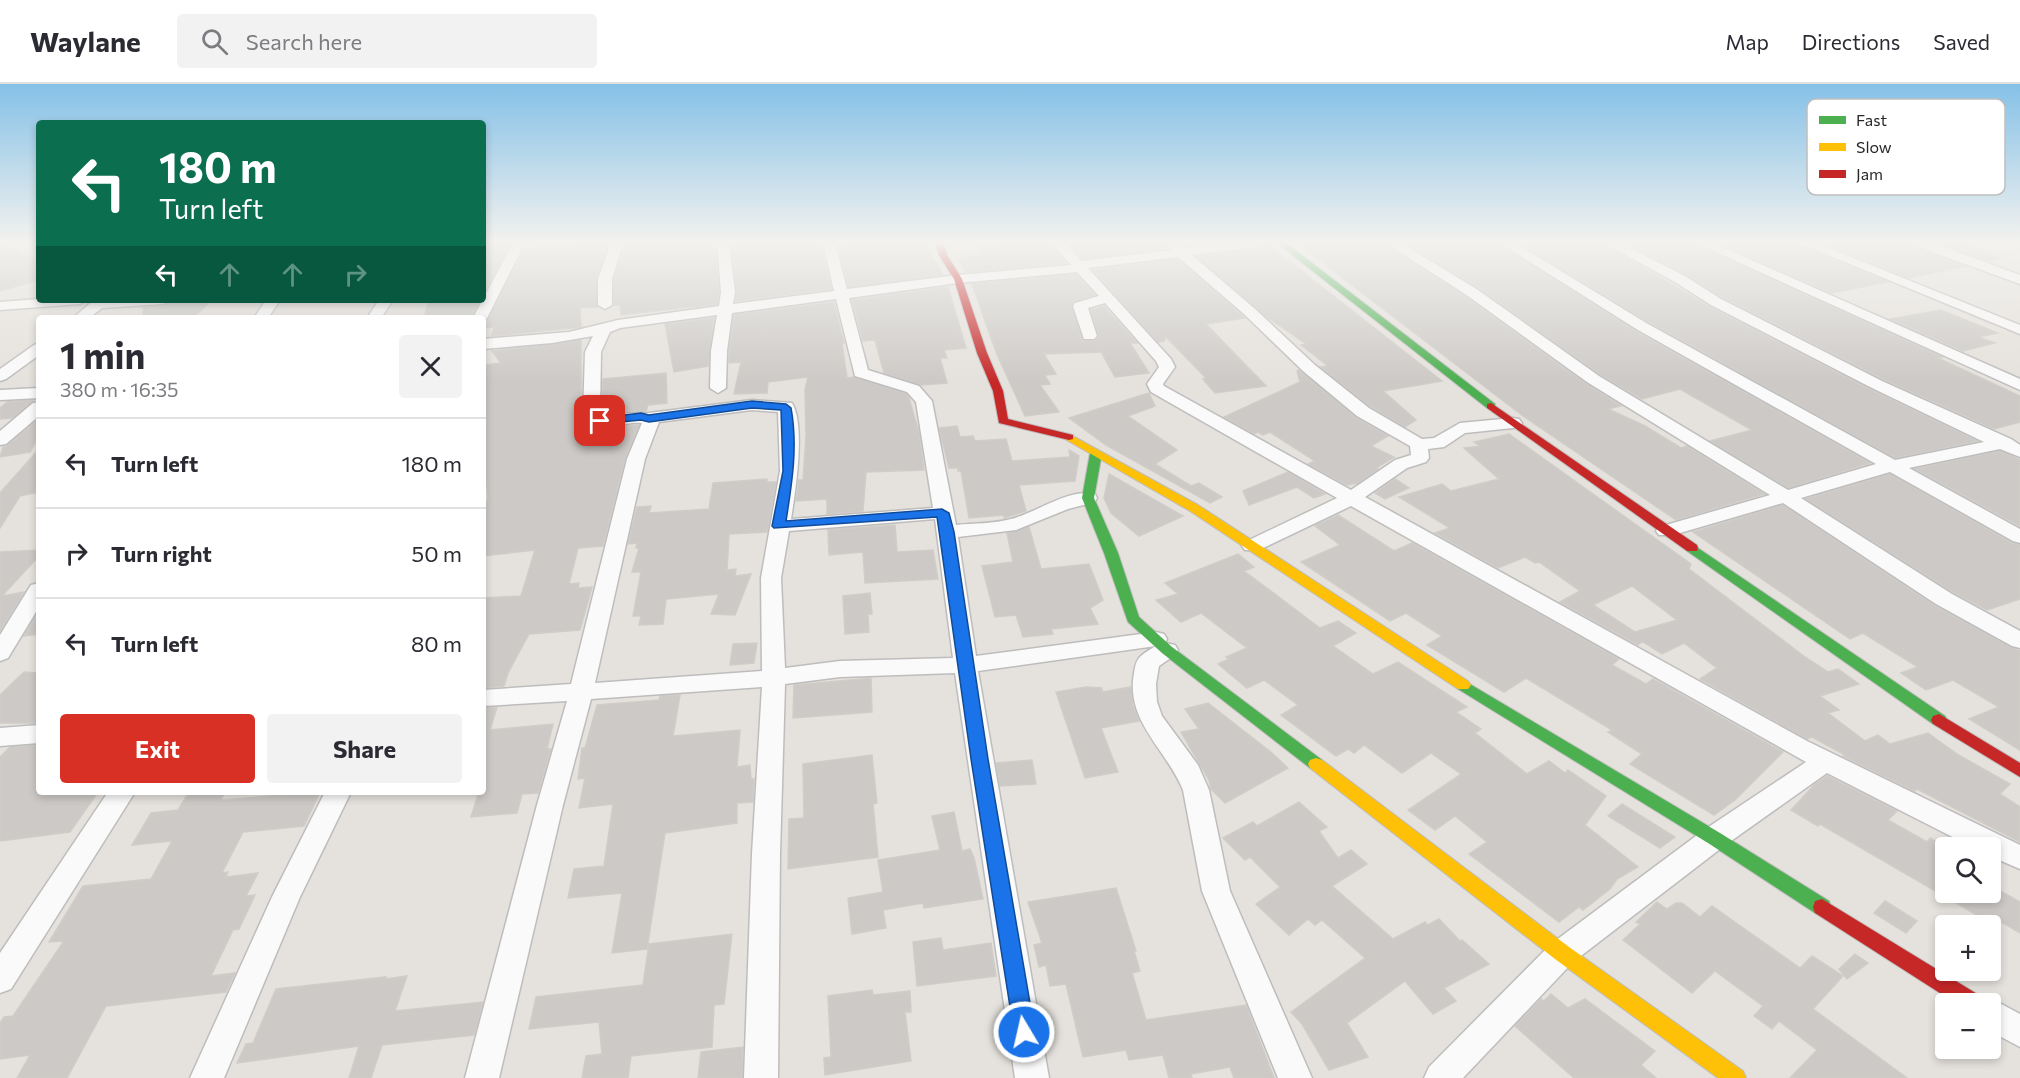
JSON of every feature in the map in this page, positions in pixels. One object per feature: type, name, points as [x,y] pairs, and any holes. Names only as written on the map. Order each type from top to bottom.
[{"type":"street","points":[[605,289],[605,305]]},
{"type":"street","points":[[718,387],[728,289]]},
{"type":"street","points":[[839,289],[861,373],[913,389],[924,401],[1032,1078]]},
{"type":"street","points":[[486,344],[549,339],[603,330],[618,324],[887,289]]},
{"type":"street","points":[[961,289],[982,352],[998,391],[1003,421],[1062,433],[1086,443],[1096,453],[1194,508],[1436,669],[1714,838],[1958,993]]},
{"type":"street","points":[[1102,289],[1163,359],[1167,367],[1156,380],[1157,389],[1787,741],[2020,858]]},
{"type":"street","points":[[1224,289],[1340,394],[1363,412],[1419,444],[1438,443],[1460,428],[1513,423]]},
{"type":"street","points":[[1341,289],[1513,423],[1971,742],[2020,771]]},
{"type":"street","points":[[1467,289],[1593,379],[1944,599],[2020,641]]},
{"type":"street","points":[[1582,289],[1643,327],[2020,537]]},
{"type":"street","points":[[1696,289],[1716,302],[1876,384],[2012,441],[2020,452]]},
{"type":"street","points":[[1806,289],[2020,385]]},
{"type":"street","points":[[1920,289],[2020,330]]},
{"type":"street","points":[[1089,336],[1080,306],[1110,298]]},
{"type":"street","points":[[0,306],[40,303]]},
{"type":"street","points":[[84,315],[99,303]]},
{"type":"street","points":[[144,315],[158,303]]},
{"type":"street","points":[[603,330],[593,352],[591,416],[600,421],[635,417],[649,418],[752,405],[786,408],[789,471],[771,578],[774,675],[766,854],[761,1078]]},
{"type":"street","points":[[0,376],[36,350]]},
{"type":"street","points":[[0,395],[36,393]]},
{"type":"street","points":[[0,440],[36,410]]},
{"type":"street","points":[[482,1078],[550,805],[581,693],[636,459],[651,423],[649,418]]},
{"type":"street","points":[[1666,531],[1891,466],[2012,441]]},
{"type":"street","points":[[1252,546],[1352,498],[1401,464],[1420,458],[1419,444]]},
{"type":"street","points":[[1096,453],[1088,498],[1111,553],[1132,619],[1562,953],[1735,1078]]},
{"type":"street","points":[[779,526],[945,522],[1009,526],[1061,505],[1088,498]]},
{"type":"street","points":[[0,653],[36,595]]},
{"type":"street","points":[[486,698],[747,681],[774,675],[840,669],[966,665],[1162,644]]},
{"type":"street","points":[[1162,644],[1148,662],[1143,694],[1146,709],[1154,725],[1190,771],[1197,793],[1209,868],[1216,891],[1296,1078]]},
{"type":"street","points":[[0,737],[36,734]]},
{"type":"street","points":[[1441,1078],[1562,953],[1714,838],[1826,761]]},
{"type":"street","points":[[0,979],[120,795]]},
{"type":"street","points":[[207,1078],[286,897],[337,795]]},
{"type":"street","points":[[2001,1020],[2020,1032]]},
{"type":"building","points":[[503,289],[596,289],[597,307],[580,308],[581,327],[492,336],[494,327],[486,328],[486,322]]},
{"type":"building","points":[[614,289],[719,289],[717,304],[621,315],[620,305],[614,305]]},
{"type":"building","points":[[737,289],[828,289],[736,301]]},
{"type":"building","points":[[930,289],[949,289],[966,348],[944,350],[947,358],[940,358],[947,383],[921,385],[884,373],[875,340],[863,341],[852,300]]},
{"type":"building","points":[[974,289],[1090,289],[1095,295],[1074,301],[1071,305],[1083,341],[1094,341],[1099,338],[1091,310],[1104,306],[1137,343],[1130,343],[1149,373],[1115,377],[1101,352],[1044,354],[1056,374],[1045,375],[1050,384],[1040,385],[1059,412],[1025,416],[996,352]]},
{"type":"building","points":[[1111,289],[1212,289],[1245,318],[1206,324],[1266,386],[1215,393],[1203,379],[1206,378],[1166,337],[1164,341],[1158,342]]},
{"type":"building","points":[[1234,289],[1325,289],[1442,381],[1383,391],[1416,420],[1405,427],[1370,406],[1321,367],[1328,366],[1301,345],[1306,344],[1264,315]]},
{"type":"building","points":[[1358,289],[1454,289],[1586,384],[1621,406],[1608,409],[1645,426],[1681,448],[1687,446],[1764,494],[1676,520],[1523,416]]},
{"type":"building","points":[[1481,289],[1570,289],[1637,332],[1870,463],[1788,488],[1710,441],[1752,430],[1680,389],[1642,399],[1600,374]]},
{"type":"building","points":[[1595,289],[1680,289],[1869,389],[1977,441],[1895,458],[1649,322]]},
{"type":"building","points":[[1710,289],[1795,289],[1942,357],[1938,358],[2020,396],[2020,422],[1994,429],[1883,379]]},
{"type":"building","points":[[1823,289],[1850,289],[1831,293]]},
{"type":"building","points":[[834,302],[844,343],[842,343],[847,378],[854,377],[906,394],[919,433],[924,470],[866,472],[863,511],[827,514],[827,499],[796,501],[799,480],[803,480],[806,436],[805,390],[808,377],[768,382],[767,393],[734,394],[741,362],[729,363],[729,351],[734,315]]},
{"type":"building","points":[[168,303],[209,303],[196,315],[143,315],[143,308],[163,306]]},
{"type":"building","points":[[428,303],[478,303],[472,315],[425,315]]},
{"type":"building","points":[[1941,310],[1998,333],[1978,337],[1995,343],[1963,351],[1890,319]]},
{"type":"building","points":[[714,318],[708,366],[674,372],[665,324]]},
{"type":"building","points":[[581,340],[581,418],[603,428],[639,425],[625,458],[603,546],[578,548],[569,584],[579,583],[578,588],[592,587],[580,630],[529,634],[508,673],[504,686],[486,688],[486,598],[521,596],[535,550],[486,556],[488,498],[486,365],[501,363],[492,351]]},
{"type":"building","points":[[1299,370],[1356,418],[1388,436],[1371,446],[1394,457],[1358,483],[1347,485],[1308,464],[1315,461],[1270,432],[1263,435],[1258,432],[1254,434],[1224,417],[1300,382],[1297,371]]},
{"type":"building","points":[[666,373],[667,403],[648,405],[646,411],[602,412],[603,379]]},
{"type":"building","points":[[1149,393],[1155,406],[1128,416],[1177,450],[1155,464],[1191,486],[1199,483],[1222,497],[1210,503],[1106,445],[1069,418]]},
{"type":"building","points":[[34,400],[12,418],[0,419],[0,408],[7,402]]},
{"type":"building","points":[[36,422],[36,441],[30,452],[0,457],[3,447]]},
{"type":"building","points":[[957,426],[960,437],[973,436],[975,441],[1006,439],[1012,461],[1070,457],[1069,450],[1079,456],[1075,481],[1019,485],[1026,511],[1004,518],[1004,515],[969,518],[961,471],[958,471],[958,468],[949,468],[939,428]]},
{"type":"building","points":[[1509,434],[1691,564],[1689,569],[1805,657],[1828,672],[1838,669],[1859,684],[1820,696],[1839,710],[1828,713],[1865,741],[1878,735],[1890,744],[1928,733],[1957,754],[2010,784],[2000,794],[2020,807],[2020,842],[1917,789],[1915,791],[1843,756],[1845,755],[1812,737],[1807,739],[1700,679],[1717,668],[1684,643],[1662,654],[1642,641],[1638,645],[1560,602],[1580,591],[1539,562],[1535,563],[1525,557],[1498,568],[1435,533],[1450,528],[1399,497],[1442,484],[1451,491],[1499,479],[1464,448],[1480,446],[1474,442]],"holes":[[[1632,586],[1677,620],[1635,632],[1593,605]]]},
{"type":"building","points":[[2000,451],[2020,460],[2020,526],[1915,469]]},
{"type":"building","points":[[36,452],[36,493],[20,496],[0,528],[0,493]]},
{"type":"building","points":[[1288,472],[1325,494],[1314,498],[1297,487],[1249,505],[1243,491]]},
{"type":"building","points":[[1109,474],[1183,516],[1139,536],[1111,513],[1104,498]]},
{"type":"building","points":[[1890,474],[2012,543],[2020,545],[2020,599],[1987,610],[1953,592],[1806,499]]},
{"type":"building","points":[[767,479],[767,482],[776,482],[767,532],[729,534],[727,570],[736,569],[735,576],[751,574],[735,615],[711,614],[719,594],[666,599],[663,624],[639,625],[641,616],[633,616],[641,572],[632,572],[639,548],[636,548],[637,543],[628,544],[637,507],[651,506],[649,513],[709,509],[713,483]]},
{"type":"building","points":[[1395,479],[1409,488],[1385,499],[1375,493]]},
{"type":"building","points":[[1783,505],[1935,606],[2020,651],[2020,750],[1969,719],[1999,707],[1953,680],[1926,690],[1901,673],[1918,667],[1863,633],[1850,639],[1693,532]]},
{"type":"building","points":[[1338,515],[1394,551],[1412,543],[1619,659],[1612,665],[1646,684],[1653,679],[1783,752],[1735,800],[1714,815],[1630,764],[1642,754],[1608,732],[1612,730],[1526,678],[1504,692],[1427,645],[1442,636],[1406,613],[1390,621],[1301,562],[1340,545],[1315,526]]},
{"type":"building","points":[[895,525],[897,552],[933,550],[938,579],[865,583],[863,552],[829,555],[828,530]]},
{"type":"building","points":[[1029,527],[1041,569],[1089,564],[1103,600],[1090,608],[1098,624],[1051,629],[1053,634],[1023,637],[1016,615],[995,617],[982,566],[1013,562],[1007,533]]},
{"type":"building","points":[[36,550],[36,559],[2,596],[24,592],[0,631],[0,552]]},
{"type":"building","points":[[1238,554],[1254,567],[1244,571],[1320,628],[1338,621],[1356,633],[1333,646],[1373,674],[1398,662],[1467,707],[1456,712],[1481,729],[1475,733],[1527,774],[1549,761],[1565,773],[1568,770],[1606,796],[1585,825],[1638,867],[1617,879],[1610,889],[1583,910],[1579,907],[1559,922],[1469,854],[1487,842],[1455,816],[1435,830],[1408,810],[1461,774],[1431,753],[1402,773],[1364,745],[1354,753],[1348,749],[1336,756],[1281,715],[1298,705],[1264,680],[1247,688],[1218,664],[1229,659],[1226,657],[1247,648],[1201,613],[1181,622],[1156,600],[1178,594],[1165,583]]},
{"type":"building","points":[[870,593],[872,614],[868,614],[869,632],[845,634],[843,596]]},
{"type":"building","points":[[36,616],[36,634],[24,636]]},
{"type":"building","points":[[757,643],[754,663],[730,665],[733,644]]},
{"type":"building","points":[[24,672],[36,673],[36,723],[0,723],[0,695]]},
{"type":"building","points":[[871,678],[872,712],[793,718],[794,685]]},
{"type":"building","points":[[1086,687],[1102,688],[1102,692],[1131,687],[1133,706],[1139,721],[1101,728],[1118,772],[1085,778],[1056,692]]},
{"type":"building","points":[[680,695],[673,736],[740,730],[737,767],[750,765],[751,779],[754,779],[753,802],[737,803],[737,823],[665,833],[647,949],[612,953],[622,893],[568,898],[574,869],[604,866],[613,804],[579,808],[585,778],[578,779],[582,748],[585,748],[597,705],[659,700],[660,696]]},
{"type":"building","points":[[1208,703],[1288,768],[1225,803],[1211,789],[1209,780],[1181,732],[1199,729],[1185,709]]},
{"type":"building","points":[[497,707],[490,730],[553,724],[547,749],[551,749],[538,793],[522,794],[517,813],[471,817],[478,795],[486,795],[486,708]]},
{"type":"building","points":[[36,745],[36,795],[96,795],[70,832],[0,841],[0,757],[10,747]]},
{"type":"building","points":[[872,755],[877,803],[873,804],[878,857],[788,869],[789,819],[804,818],[803,764]]},
{"type":"building","points":[[1032,760],[1036,784],[1000,786],[996,763]]},
{"type":"building","points":[[1827,776],[1897,811],[1888,820],[1927,842],[1930,838],[1935,841],[1935,891],[1820,824],[1818,826],[1791,810],[1814,785]]},
{"type":"building","points":[[187,795],[224,795],[221,800],[283,795],[319,795],[304,826],[243,832],[222,873],[228,872],[226,877],[258,873],[246,896],[255,895],[239,929],[233,930],[211,976],[235,973],[226,992],[106,1006],[67,1078],[17,1078],[30,1055],[0,1059],[0,1023],[4,1017],[13,1016],[64,941],[49,942],[83,886],[151,879],[172,841],[132,845],[151,813],[178,810]]},
{"type":"building","points":[[1299,802],[1327,827],[1319,831],[1338,858],[1351,850],[1367,864],[1332,886],[1393,939],[1425,922],[1428,925],[1439,919],[1460,941],[1462,940],[1489,964],[1444,988],[1456,1001],[1433,1014],[1405,981],[1347,1023],[1368,1057],[1329,1070],[1302,1024],[1291,1012],[1365,958],[1322,920],[1315,925],[1308,919],[1289,935],[1256,904],[1280,887],[1250,857],[1245,860],[1223,838],[1253,822],[1257,826]]},
{"type":"building","points":[[1622,804],[1675,837],[1660,848],[1608,816]]},
{"type":"building","points":[[954,812],[962,851],[970,849],[974,858],[983,899],[924,908],[923,903],[883,910],[886,928],[852,934],[848,898],[883,892],[878,860],[940,850],[932,816]]},
{"type":"building","points":[[1116,888],[1136,951],[1134,951],[1140,971],[1132,973],[1146,1020],[1246,1005],[1274,1078],[1234,1078],[1230,1067],[1191,1074],[1192,1078],[1169,1078],[1163,1055],[1129,1060],[1126,1050],[1083,1057],[1066,984],[1050,986],[1046,965],[1039,967],[1034,945],[1042,943],[1028,902]]},
{"type":"building","points":[[2001,891],[2020,902],[2020,933],[2001,922],[2001,915],[1986,913],[1977,915],[1956,903],[2001,903]]},
{"type":"building","points":[[1885,901],[1917,921],[1906,933],[1874,913]]},
{"type":"building","points":[[1657,902],[1667,909],[1676,903],[1682,903],[1700,917],[1712,906],[1800,968],[1812,956],[1843,976],[1813,1009],[1907,1078],[1790,1078],[1817,1050],[1779,1021],[1772,1029],[1754,1016],[1763,1006],[1715,971],[1692,993],[1623,940],[1640,924],[1636,922]]},
{"type":"building","points":[[732,934],[724,1004],[714,1005],[712,1047],[631,1056],[628,1078],[582,1078],[586,1056],[602,1054],[599,1022],[529,1029],[536,997],[643,985],[649,944]]},
{"type":"building","points":[[941,938],[943,950],[991,943],[996,976],[917,986],[913,942]]},
{"type":"building","points":[[1855,954],[1868,963],[1847,979],[1839,969]]},
{"type":"building","points":[[407,976],[395,1011],[483,1002],[474,1035],[382,1045],[371,1078],[349,1078],[359,1046],[237,1063],[246,1044],[253,1043],[276,989]]},
{"type":"building","points":[[872,990],[873,995],[910,991],[911,1012],[905,1012],[911,1061],[825,1075],[824,1058],[831,1057],[828,996]]},
{"type":"building","points":[[1551,994],[1568,1008],[1585,999],[1655,1051],[1641,1065],[1656,1078],[1574,1078],[1515,1026],[1541,999],[1544,1001]]},
{"type":"building","points":[[743,1047],[742,1078],[698,1078],[701,1052]]},
{"type":"traffic: fast","points":[[1341,289],[1491,406]]},
{"type":"traffic: fast","points":[[1096,453],[1088,498],[1111,553],[1133,619],[1167,650],[1316,764]]},
{"type":"traffic: fast","points":[[1692,548],[1939,720]]},
{"type":"traffic: fast","points":[[1463,685],[1714,838],[1822,907]]},
{"type":"traffic: slow","points":[[1069,437],[1194,508],[1463,685]]},
{"type":"traffic: slow","points":[[1316,764],[1562,953],[1735,1078]]},
{"type":"traffic: jam","points":[[961,289],[982,353],[998,391],[1003,421],[1069,437]]},
{"type":"traffic: jam","points":[[1491,406],[1692,548]]},
{"type":"traffic: jam","points":[[1939,720],[2020,771]]},
{"type":"traffic: jam","points":[[1822,907],[1958,993]]},
{"type":"route","points":[[600,421],[641,416],[649,418],[752,405],[786,408],[789,471],[779,526],[942,513],[947,532],[979,759],[1024,1032]]}]
